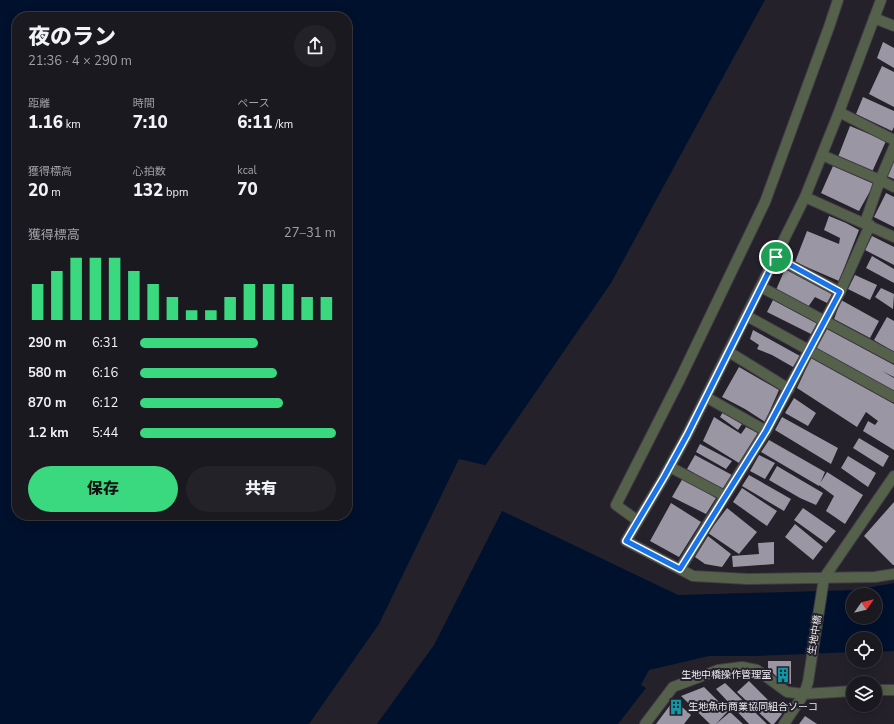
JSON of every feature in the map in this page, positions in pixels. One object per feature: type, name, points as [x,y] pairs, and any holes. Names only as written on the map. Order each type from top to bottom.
[{"type":"street","points":[[638,522],[616,505],[680,379],[766,202],[827,35],[838,0]]},
{"type":"street","points":[[881,0],[805,197],[747,316],[670,467],[626,541],[693,576],[701,577],[823,582],[894,574]]},
{"type":"street","points":[[874,18],[894,26]]},
{"type":"street","points":[[839,112],[894,140]]},
{"type":"street","points":[[680,569],[766,431],[840,292],[867,224],[880,180],[894,147]]},
{"type":"street","points":[[822,155],[894,187]]},
{"type":"street","points":[[805,197],[894,237]]},
{"type":"street","points":[[776,257],[840,292]]},
{"type":"street","points":[[761,287],[894,358]]},
{"type":"street","points":[[747,316],[894,397]]},
{"type":"street","points":[[729,352],[789,389]]},
{"type":"street","points":[[706,397],[766,431]]},
{"type":"street","points":[[670,467],[725,496]]},
{"type":"street","points":[[823,582],[892,482]]},
{"type":"street","name":"生地中橋","points":[[784,724],[804,694],[808,682],[823,582]]},
{"type":"street","points":[[645,724],[673,687],[718,670],[742,667],[757,670],[787,692],[804,694],[846,691]]},
{"type":"street","points":[[882,690],[894,690]]},
{"type":"water","points":[[0,0],[765,0],[611,283],[482,470],[350,724],[0,724]]},
{"type":"water","points":[[502,511],[678,595],[846,590],[846,624],[882,624],[882,588],[866,588],[894,583],[894,651],[882,652],[882,632],[846,632],[846,652],[756,656],[709,656],[649,670],[641,685],[646,688],[618,724],[377,724],[434,645]]},
{"type":"pier","points":[[459,459],[485,465],[403,651],[350,724],[309,724],[379,624]]},
{"type":"building","points":[[883,42],[894,48],[894,68],[877,58]]},
{"type":"building","points":[[882,66],[894,72],[894,107],[869,94]]},
{"type":"building","points":[[863,97],[894,111],[894,127],[892,131],[856,114]]},
{"type":"building","points":[[850,126],[886,141],[872,172],[838,157]]},
{"type":"building","points":[[894,160],[894,179],[887,176]]},
{"type":"building","points":[[833,166],[874,184],[859,211],[821,193]]},
{"type":"building","points":[[886,193],[894,197],[894,227],[874,217]]},
{"type":"building","points":[[829,216],[859,230],[839,281],[795,262],[807,231],[839,244],[840,238],[824,230]]},
{"type":"building","points":[[872,236],[894,247],[894,265],[865,250]]},
{"type":"building","points":[[872,256],[894,269],[894,283],[866,268]]},
{"type":"building","points":[[785,269],[832,294],[827,303],[815,297],[808,307],[776,290]]},
{"type":"building","points":[[855,275],[877,285],[870,300],[848,289]]},
{"type":"building","points":[[881,288],[894,294],[893,309],[875,297]]},
{"type":"building","points":[[773,300],[818,324],[811,334],[767,312]]},
{"type":"building","points":[[841,300],[879,321],[870,338],[834,319]]},
{"type":"building","points":[[887,317],[894,321],[894,352],[874,340]]},
{"type":"building","points":[[827,329],[894,365],[894,377],[882,371],[894,378],[894,393],[815,349]]},
{"type":"building","points":[[753,330],[800,356],[793,367],[772,355],[757,349],[759,345],[750,339]]},
{"type":"building","points":[[811,358],[894,404],[894,450],[863,431],[868,421],[875,425],[878,421],[866,412],[857,427],[797,388]]},
{"type":"building","points":[[739,367],[779,390],[765,422],[722,397]]},
{"type":"building","points":[[794,398],[816,413],[808,426],[785,413]]},
{"type":"building","points":[[723,412],[742,424],[738,430],[720,417]]},
{"type":"building","points":[[714,417],[741,434],[746,427],[758,433],[739,463],[703,441]]},
{"type":"building","points":[[782,417],[838,448],[831,464],[775,430]]},
{"type":"building","points":[[859,438],[889,456],[883,467],[853,448]]},
{"type":"building","points":[[769,440],[825,472],[819,486],[761,452]]},
{"type":"building","points":[[700,444],[732,461],[726,469],[696,452]]},
{"type":"building","points":[[695,455],[732,475],[724,491],[687,469]]},
{"type":"building","points":[[759,455],[775,463],[765,479],[750,471]]},
{"type":"building","points":[[848,456],[876,473],[868,487],[841,468]]},
{"type":"building","points":[[777,466],[823,493],[816,505],[800,498],[769,480]]},
{"type":"building","points":[[827,472],[863,495],[845,524],[826,511],[834,496],[819,485]]},
{"type":"building","points":[[749,475],[791,499],[784,511],[742,486]]},
{"type":"building","points":[[683,478],[716,498],[706,514],[672,497]]},
{"type":"building","points":[[742,488],[777,511],[767,526],[733,502]]},
{"type":"building","points":[[894,502],[894,565],[893,565],[864,536]]},
{"type":"building","points":[[671,503],[701,522],[679,557],[650,541]]},
{"type":"building","points":[[727,508],[757,532],[739,554],[708,533]]},
{"type":"building","points":[[803,508],[836,531],[826,543],[794,520]]},
{"type":"building","points":[[795,524],[823,547],[813,560],[785,537]]},
{"type":"building","points":[[708,536],[731,554],[722,567],[705,564],[695,557]]},
{"type":"building","points":[[774,542],[774,564],[733,567],[732,556],[759,554],[758,543]]},
{"type":"building","name":"生地中橋操作管理室","points":[[768,661],[791,661],[791,684],[783,683],[768,668]]},
{"type":"building","points":[[749,681],[782,714],[774,724],[771,724],[737,692]]},
{"type":"building","points":[[725,683],[767,724],[749,724],[716,689]]},
{"type":"building","points":[[704,687],[728,711],[716,724],[710,724],[681,696]]},
{"type":"building","name":"生地魚市商業協同組合ソーコ","points":[[674,700],[691,715],[684,724],[656,724]]},
{"type":"building","points":[[730,712],[743,724],[716,724]]},
{"type":"building","points":[[805,716],[817,724],[799,724]]},
{"type":"place","name":"生地中橋操作管理室","points":[[783,675]]},
{"type":"place","name":"生地魚市商業協同組合ソーコ","points":[[676,707]]},
{"type":"route","points":[[776,257],[840,292],[766,431],[680,569],[626,541],[687,435],[776,257]]}]
